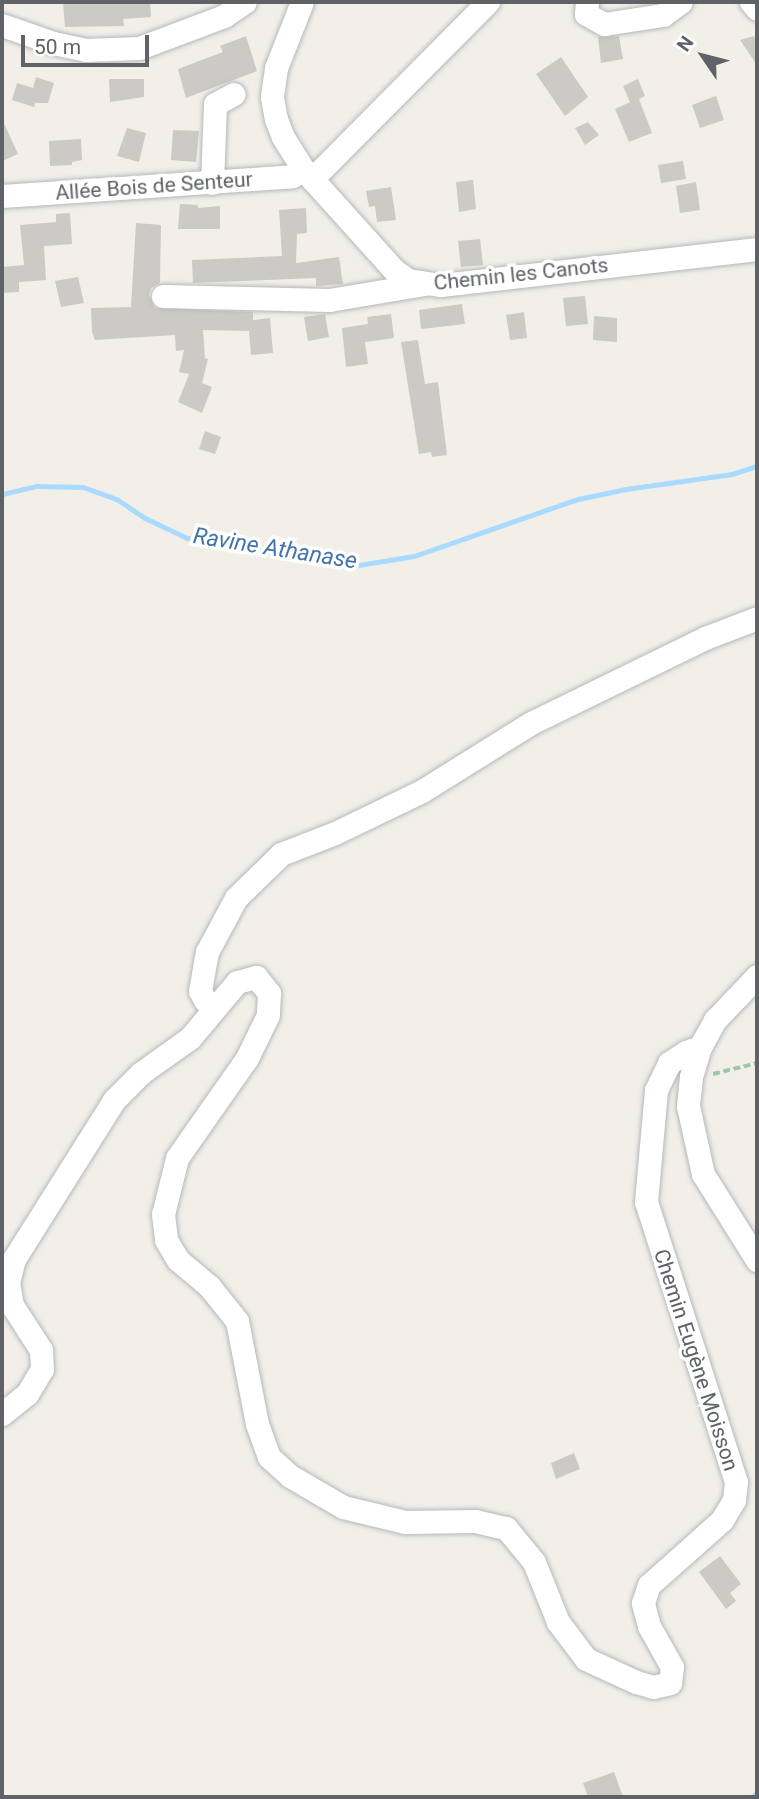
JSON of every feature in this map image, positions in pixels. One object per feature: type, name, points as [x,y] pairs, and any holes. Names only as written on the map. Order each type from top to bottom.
[{"type":"street","points":[[2,25],[53,43],[85,50],[109,50],[139,47],[223,9],[245,2]]},
{"type":"street","name":"Chemin les Canots","points":[[302,2],[284,42],[272,97],[283,136],[308,174],[394,270],[408,280],[425,284],[757,249]]},
{"type":"street","points":[[308,174],[488,2]]},
{"type":"street","points":[[587,2],[586,14],[604,24],[663,15],[681,2]]},
{"type":"street","points":[[751,2],[757,9]]},
{"type":"street","points":[[212,183],[215,104],[234,94]]},
{"type":"street","name":"Allée Bois de Senteur","points":[[2,196],[308,174]]},
{"type":"street","points":[[163,296],[329,299],[425,284]]},
{"type":"street","points":[[216,1006],[205,1000],[200,991],[207,952],[236,898],[281,854],[335,833],[422,791],[531,723],[705,638],[757,618]]},
{"type":"street","points":[[757,976],[715,1020],[700,1047],[691,1077],[688,1107],[703,1174],[757,1260]]},
{"type":"street","name":"Chemin Eugène Moisson","points":[[2,1414],[27,1394],[42,1369],[41,1350],[12,1305],[8,1283],[15,1259],[114,1100],[141,1073],[190,1038],[237,982],[256,977],[268,993],[268,1015],[247,1058],[177,1158],[168,1182],[163,1214],[166,1240],[178,1260],[209,1286],[237,1321],[257,1424],[269,1457],[290,1476],[343,1507],[405,1522],[475,1521],[506,1528],[534,1562],[558,1622],[586,1659],[653,1687],[670,1683],[672,1667],[649,1626],[643,1603],[649,1585],[722,1520],[734,1500],[736,1482],[646,1202],[656,1090],[669,1063],[700,1047]]},
{"type":"path","points":[[701,1079],[723,1070],[757,1063]]},
{"type":"building","points":[[150,2],[151,17],[123,19],[124,26],[65,27],[63,3]]},
{"type":"building","points":[[246,36],[257,71],[186,98],[178,69],[223,52],[220,46]]},
{"type":"building","points":[[619,36],[623,59],[601,63],[598,37]]},
{"type":"building","points":[[754,36],[757,44],[757,65],[740,40]]},
{"type":"building","points":[[561,57],[588,97],[565,116],[536,74]]},
{"type":"building","points":[[36,77],[54,83],[48,103],[35,103],[34,107],[12,100],[17,83],[33,88]]},
{"type":"building","points":[[109,79],[144,79],[144,97],[110,102]]},
{"type":"building","points":[[638,79],[645,96],[639,99],[652,133],[629,142],[615,109],[630,102],[623,86]]},
{"type":"building","points":[[716,96],[724,120],[700,128],[692,105]]},
{"type":"building","points":[[2,119],[18,154],[2,161]]},
{"type":"building","points":[[588,122],[599,135],[585,145],[575,128]]},
{"type":"building","points":[[127,128],[146,133],[139,162],[117,156]]},
{"type":"building","points":[[173,130],[199,131],[196,162],[171,160]]},
{"type":"building","points":[[81,139],[82,160],[72,162],[72,165],[50,166],[49,141]]},
{"type":"building","points":[[683,161],[686,179],[661,183],[658,165]]},
{"type":"building","points":[[473,180],[476,209],[459,212],[456,182]]},
{"type":"building","points":[[696,182],[700,210],[680,213],[676,186]]},
{"type":"building","points":[[391,187],[396,220],[377,222],[375,206],[369,207],[366,191]]},
{"type":"building","points":[[180,204],[198,205],[198,208],[220,206],[220,229],[178,229]]},
{"type":"building","points":[[306,208],[307,233],[297,234],[296,263],[339,257],[343,284],[316,286],[316,278],[193,283],[192,260],[282,256],[279,210]]},
{"type":"building","points":[[70,213],[72,244],[44,246],[46,280],[19,282],[19,292],[2,293],[2,267],[24,265],[20,225],[56,222],[56,214]]},
{"type":"building","points":[[136,223],[161,225],[160,283],[151,288],[149,295],[155,308],[253,312],[253,320],[270,318],[273,353],[251,355],[249,331],[203,330],[205,358],[208,359],[202,383],[212,387],[202,413],[178,402],[189,374],[179,372],[184,350],[176,351],[175,335],[95,340],[92,332],[91,308],[131,307]]},
{"type":"building","points":[[480,239],[483,265],[461,267],[458,241]]},
{"type":"building","points":[[78,277],[84,303],[61,307],[55,281]]},
{"type":"building","points":[[585,296],[588,324],[566,326],[563,298]]},
{"type":"building","points":[[462,304],[465,324],[421,329],[419,310]]},
{"type":"building","points":[[524,312],[527,338],[510,340],[506,315]]},
{"type":"building","points":[[325,314],[329,337],[308,341],[304,317]]},
{"type":"building","points":[[391,314],[394,338],[365,342],[368,364],[346,367],[342,328],[368,324],[367,317]]},
{"type":"building","points":[[594,316],[617,318],[617,342],[593,340]]},
{"type":"building","points":[[418,340],[425,384],[438,382],[447,455],[432,457],[431,452],[419,454],[401,342]]},
{"type":"building","points":[[205,431],[221,437],[215,454],[199,449]]},
{"type":"building","points":[[574,1453],[580,1469],[556,1479],[551,1463]]},
{"type":"building","points":[[720,1556],[741,1584],[730,1593],[736,1601],[726,1609],[699,1572]]},
{"type":"building","points":[[614,1772],[623,1797],[588,1797],[583,1783]]},
{"type":"waterway","name":"Ravine Athanase","points":[[2,494],[36,486],[83,487],[118,500],[145,518],[187,538],[352,566],[414,556],[578,499],[626,489],[732,474],[757,466]]},
{"type":"waterway","points":[[752,1797],[757,1792]]}]
